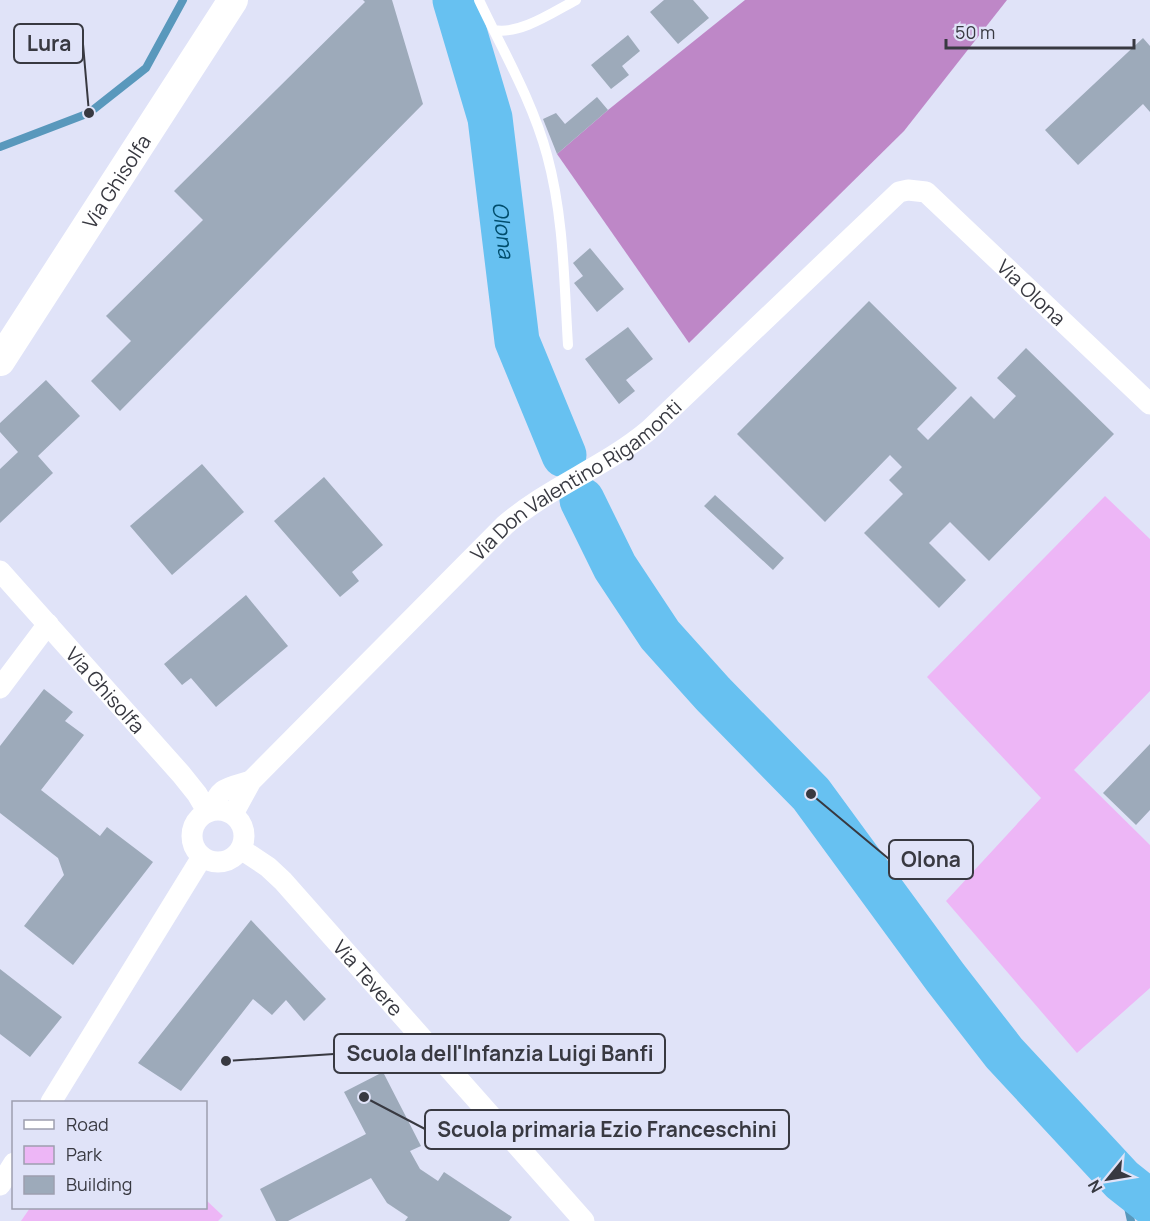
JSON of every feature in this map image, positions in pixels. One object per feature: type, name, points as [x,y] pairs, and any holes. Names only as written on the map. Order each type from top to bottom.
[{"type":"street","name":"Via Ghisolfa","points":[[0,361],[233,0]]},
{"type":"street","name":"Via Olona","points":[[908,190],[926,192],[1150,404]]},
{"type":"street","name":"Via Don Valentino Rigamonti","points":[[233,814],[251,781],[523,509],[616,455],[650,430],[892,198],[899,192],[908,190]]},
{"type":"street","name":"Via Ghisolfa","points":[[0,571],[181,774],[209,811]]},
{"type":"street","points":[[0,688],[48,624]]},
{"type":"street","name":"Via Don Valentino Rigamonti","points":[[209,811],[218,794],[224,789],[251,781]]},
{"type":"street","points":[[224,810],[233,814],[242,825],[244,841],[241,849],[228,861],[210,861],[202,857],[192,842],[194,824],[199,817],[209,811],[224,810]]},
{"type":"street","name":"Via Tevere","points":[[241,849],[268,867],[283,881],[584,1221]]},
{"type":"street","points":[[52,1101],[202,857]]},
{"type":"street","points":[[0,1185],[12,1166]]},
{"type":"lane","points":[[480,0],[532,110],[547,154],[557,194],[561,226],[568,345]]},
{"type":"lane","points":[[494,30],[506,32],[522,27],[576,0]]},
{"type":"green space","points":[[1105,496],[1150,539],[1150,691],[1074,770],[1150,845],[1150,988],[1077,1053],[946,901],[1041,798],[927,677]]},
{"type":"green space","points":[[207,1201],[223,1216],[218,1221],[21,1221],[29,1209],[207,1209]]},
{"type":"shaded area","points":[[745,0],[1007,0],[904,131],[689,343],[557,154]]},
{"type":"building","points":[[363,0],[392,0],[423,104],[120,411],[91,381],[131,341],[106,316],[203,220],[174,191],[365,2]]},
{"type":"building","points":[[664,0],[693,0],[709,18],[678,44],[650,12]]},
{"type":"building","points":[[628,35],[640,51],[622,66],[629,75],[611,89],[591,65]]},
{"type":"building","points":[[1143,38],[1150,46],[1150,112],[1143,104],[1078,165],[1045,130]]},
{"type":"building","points":[[597,97],[608,110],[557,154],[543,119],[556,113],[565,124]]},
{"type":"building","points":[[590,248],[624,289],[597,312],[574,283],[583,276],[573,263]]},
{"type":"building","points":[[869,301],[957,388],[917,429],[928,440],[971,396],[994,419],[1016,396],[997,378],[1026,348],[1114,434],[989,561],[950,522],[929,543],[966,580],[939,608],[864,533],[903,494],[889,480],[902,467],[890,455],[825,522],[737,434]]},
{"type":"building","points":[[628,327],[653,359],[626,380],[635,391],[619,404],[585,359]]},
{"type":"building","points":[[46,380],[80,416],[38,456],[53,473],[0,523],[0,469],[18,452],[0,432],[0,423]]},
{"type":"building","points":[[202,464],[244,512],[172,575],[130,526]]},
{"type":"building","points":[[324,477],[383,545],[352,572],[359,581],[340,597],[274,521]]},
{"type":"building","points":[[715,495],[784,558],[773,570],[704,506]]},
{"type":"building","points":[[246,595],[288,646],[216,707],[191,678],[182,685],[164,664]]},
{"type":"building","points":[[44,689],[73,712],[65,721],[84,735],[41,790],[100,836],[107,827],[153,862],[73,965],[24,926],[64,875],[58,858],[0,813],[0,746]]},
{"type":"building","points":[[1150,744],[1150,810],[1136,825],[1103,793]]},
{"type":"building","points":[[251,920],[326,999],[304,1021],[286,1000],[272,1015],[253,999],[181,1091],[138,1063]]},
{"type":"building","points":[[0,969],[62,1017],[30,1057],[0,1034]]},
{"type":"building","points":[[383,1072],[421,1146],[410,1151],[420,1169],[438,1181],[444,1172],[512,1217],[509,1221],[405,1221],[408,1217],[387,1203],[371,1178],[288,1221],[276,1221],[260,1189],[366,1134],[344,1092]]},
{"type":"waterway","points":[[0,147],[89,113],[146,68],[183,0]]},
{"type":"waterway","name":"Olona","points":[[455,0],[490,118],[517,341],[564,455]]},
{"type":"waterway","name":"Olona","points":[[582,500],[615,567],[660,635],[713,694],[811,794],[945,977],[1004,1053],[1122,1180],[1150,1202]]},
{"type":"waterway","points":[[1122,1180],[1131,1221]]},
{"type":"place","name":"Lura","points":[[89,113]]},
{"type":"place","name":"Olona","points":[[811,794]]},
{"type":"place","name":"Scuola dell'Infanzia Luigi Banfi","points":[[226,1061]]},
{"type":"place","name":"Scuola primaria Ezio Franceschini","points":[[364,1097]]}]
